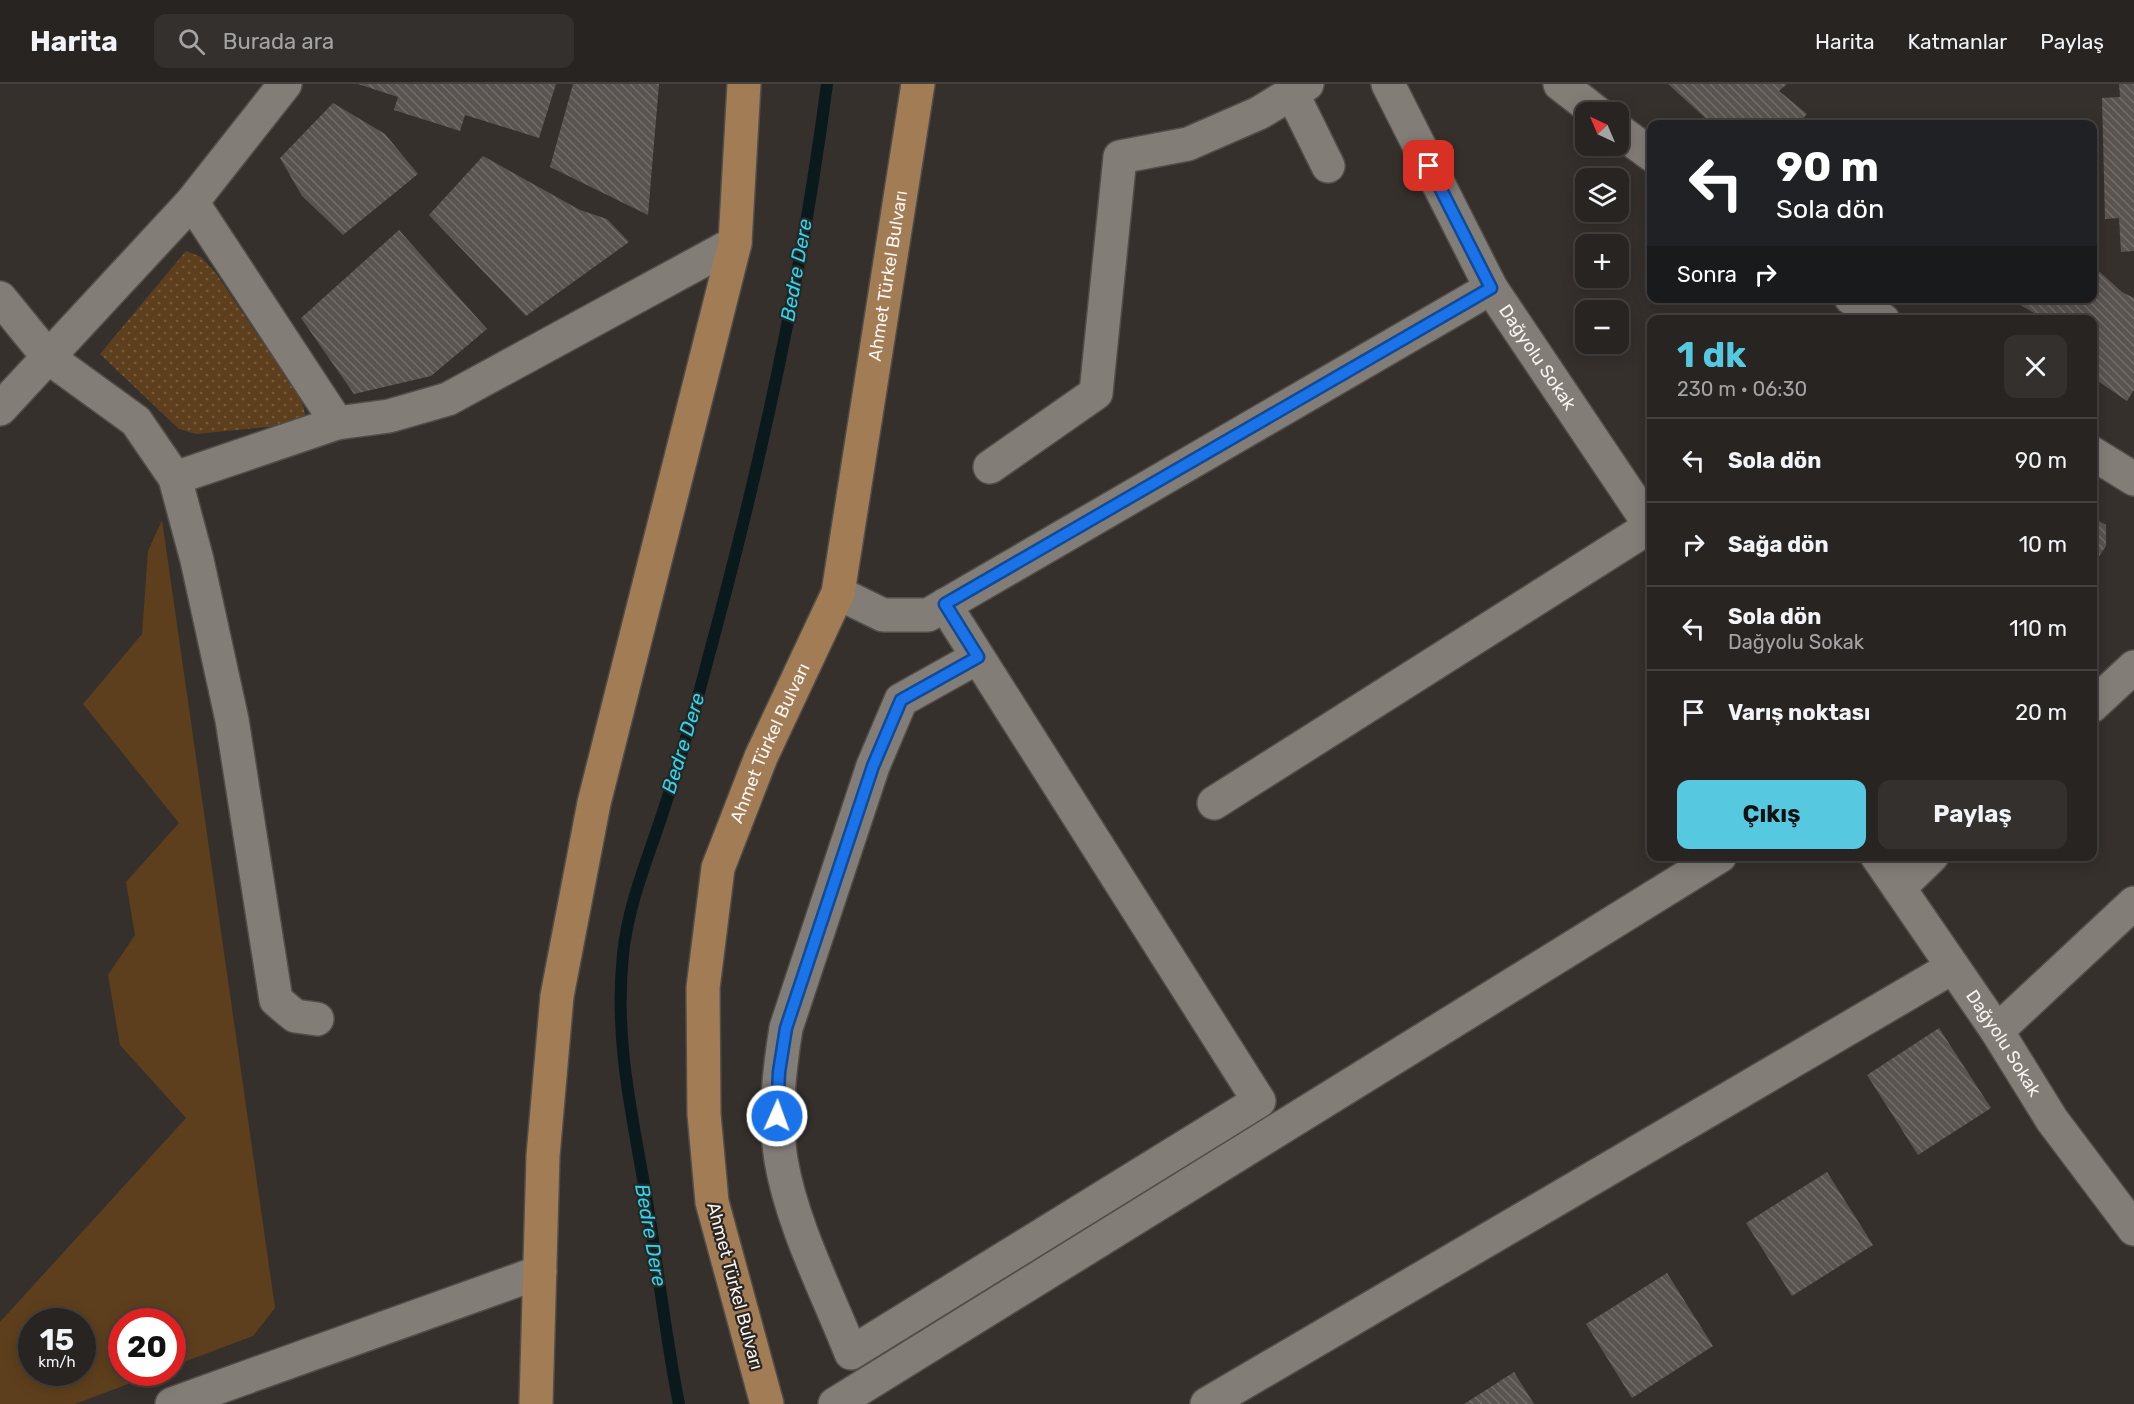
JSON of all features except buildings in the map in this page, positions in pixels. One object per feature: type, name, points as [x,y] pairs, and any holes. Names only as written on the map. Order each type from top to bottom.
[{"type":"main road","points":[[536,1404],[543,1156],[557,996],[594,803],[735,243],[744,84]]},
{"type":"main road","name":"Ahmet Türkel Bulvarı","points":[[766,1404],[712,1202],[704,1114],[703,988],[718,868],[761,757],[838,593],[918,84]]},
{"type":"street","points":[[0,409],[192,202],[285,84]]},
{"type":"street","name":"Dağyolu Sokak","points":[[1388,84],[1491,288],[1647,521]]},
{"type":"street","points":[[1560,84],[1583,102]]},
{"type":"street","points":[[990,467],[1096,393],[1120,157],[1188,144],[1259,113],[1300,88],[1328,166]]},
{"type":"street","points":[[1629,138],[1647,151]]},
{"type":"street","points":[[192,202],[337,423]]},
{"type":"street","points":[[175,478],[337,423],[389,416],[448,399],[735,243]]},
{"type":"street","points":[[838,593],[883,615],[928,615],[1491,288]]},
{"type":"street","points":[[0,298],[49,358],[136,421],[175,478],[197,560],[232,720],[276,1000],[295,1016],[317,1019]]},
{"type":"street","points":[[1858,303],[1876,315]]},
{"type":"street","points":[[2097,456],[2134,479]]},
{"type":"street","points":[[1214,803],[1647,530]]},
{"type":"street","points":[[945,604],[1259,1101],[851,1353],[791,1202],[781,1160],[777,1116],[779,1072],[786,1028],[873,766],[901,700],[978,657]]},
{"type":"street","points":[[2097,701],[2134,667]]},
{"type":"street","points":[[835,1404],[1712,861]]},
{"type":"street","name":"Dağyolu Sokak","points":[[1880,861],[1997,1030],[2052,1120],[2128,1206]]},
{"type":"street","points":[[1899,888],[1927,861]]},
{"type":"street","points":[[1997,1030],[2134,903]]},
{"type":"street","points":[[1207,1404],[1953,967]]},
{"type":"street","points":[[172,1404],[540,1272]]},
{"type":"shaded area","points":[[186,251],[201,257],[215,272],[302,401],[305,414],[297,424],[196,434],[179,429],[100,354]]},
{"type":"shaded area","points":[[162,520],[275,1308],[253,1336],[186,1361],[186,1308],[108,1308],[108,1386],[123,1386],[75,1404],[0,1404],[0,1322],[186,1118],[120,1045],[108,975],[135,935],[126,882],[179,823],[83,704],[142,634],[148,551]]},
{"type":"waterway","name":"Bedre Dere","points":[[679,1404],[626,1076],[621,1016],[625,936],[633,902],[698,696],[728,585],[762,443],[792,300],[827,84]]},
{"type":"route","points":[[777,1116],[779,1072],[786,1028],[873,766],[901,700],[978,657],[945,604],[1491,288],[1429,166]]}]
